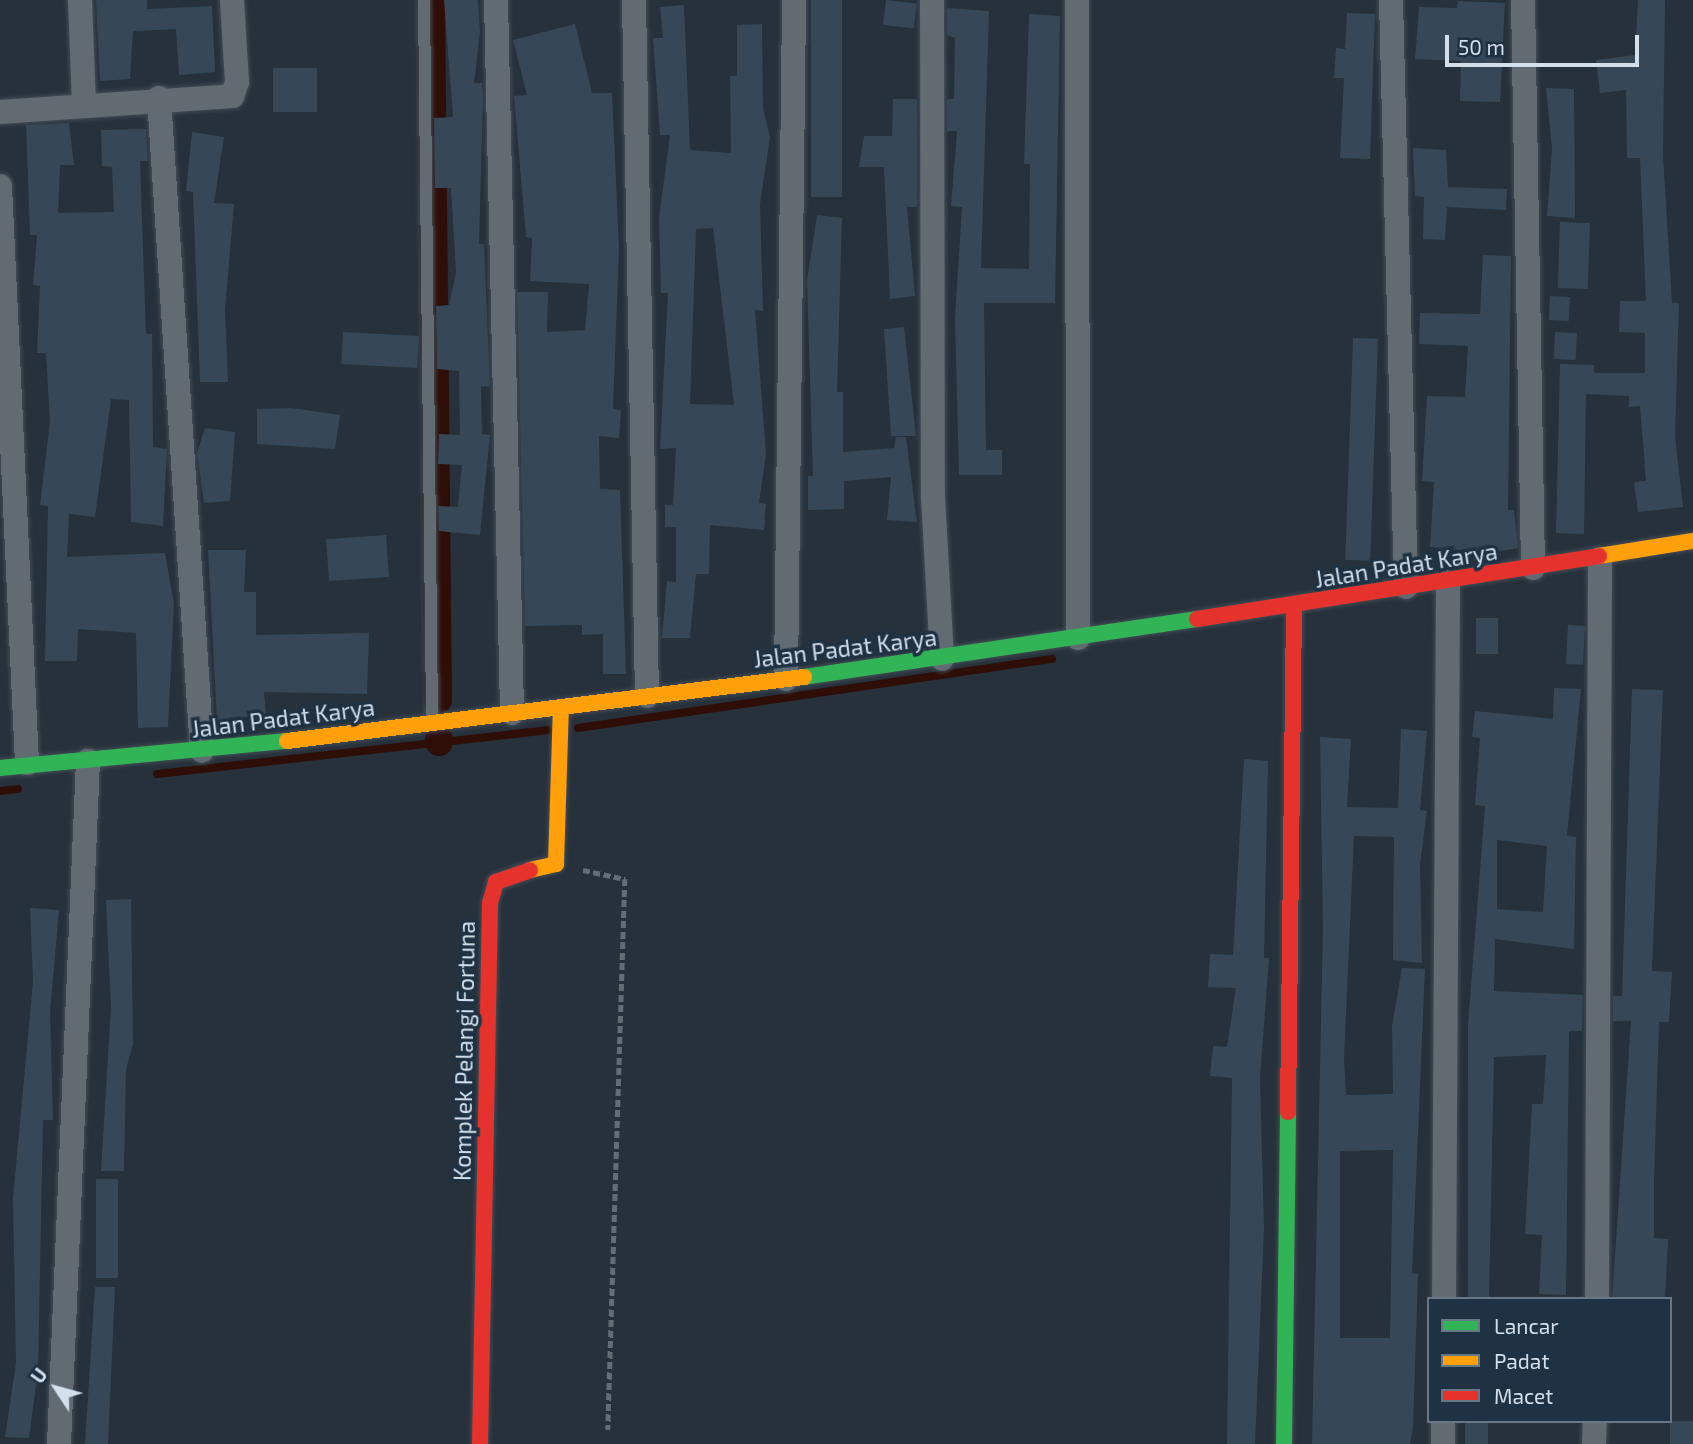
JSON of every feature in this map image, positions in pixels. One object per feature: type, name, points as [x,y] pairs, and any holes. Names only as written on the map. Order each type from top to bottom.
[{"type":"street","points":[[80,0],[84,102]]},
{"type":"street","points":[[0,112],[84,102],[234,94],[232,0]]},
{"type":"street","points":[[496,0],[512,713]]},
{"type":"street","points":[[634,0],[647,696]]},
{"type":"street","points":[[786,679],[794,0]]},
{"type":"street","points":[[932,0],[933,497],[942,659]]},
{"type":"street","points":[[1077,0],[1078,638]]},
{"type":"street","points":[[1391,0],[1406,587]]},
{"type":"street","points":[[1523,0],[1533,568]]},
{"type":"street","points":[[159,99],[202,751]]},
{"type":"street","points":[[0,186],[27,763]]},
{"type":"street","name":"Jalan Padat Karya","points":[[0,768],[27,763],[89,761],[202,751],[942,659],[1600,559],[1693,541]]},
{"type":"street","points":[[1597,1297],[1600,559]]},
{"type":"street","points":[[1444,1297],[1448,582]]},
{"type":"street","points":[[1284,1444],[1294,605]]},
{"type":"street","points":[[555,864],[561,707]]},
{"type":"street","points":[[59,1444],[89,761]]},
{"type":"street","name":"Komplek Pelangi Fortuna","points":[[480,1444],[490,903],[496,882],[508,875],[555,864]]},
{"type":"street","points":[[1443,1423],[1443,1444]]},
{"type":"street","points":[[1594,1444],[1595,1423]]},
{"type":"lane","points":[[424,0],[432,723]]},
{"type":"path","points":[[555,864],[625,880],[608,1430]]},
{"type":"building","points":[[96,0],[147,0],[147,9],[212,6],[215,72],[179,75],[176,29],[133,31],[130,79],[100,81]]},
{"type":"building","points":[[444,0],[478,0],[480,32],[474,83],[482,83],[483,97],[479,244],[484,244],[490,387],[481,386],[482,434],[490,435],[480,535],[439,531],[438,506],[458,507],[462,465],[438,464],[439,434],[460,435],[459,371],[437,369],[436,306],[449,305],[456,273],[451,188],[435,188],[434,118],[453,117]]},
{"type":"building","points":[[811,0],[842,0],[842,197],[811,197]]},
{"type":"building","points":[[886,0],[917,4],[914,29],[883,25]]},
{"type":"building","points":[[1638,0],[1665,0],[1663,156],[1672,303],[1679,303],[1675,436],[1683,507],[1638,512],[1634,482],[1646,481],[1640,406],[1629,407],[1629,396],[1586,394],[1584,534],[1556,533],[1560,364],[1594,365],[1594,373],[1645,373],[1645,333],[1619,332],[1620,301],[1646,301],[1640,158],[1627,158],[1626,90],[1600,93],[1596,60],[1635,55]]},
{"type":"building","points":[[1458,1],[1505,3],[1500,102],[1460,101],[1461,61],[1415,59],[1419,7],[1457,8]]},
{"type":"building","points":[[684,5],[690,150],[731,153],[730,76],[737,76],[737,25],[762,24],[763,109],[770,137],[760,204],[763,311],[755,310],[766,454],[759,503],[766,504],[764,530],[710,525],[709,574],[696,574],[690,638],[662,638],[667,581],[676,582],[676,527],[665,527],[665,505],[673,505],[676,448],[660,449],[668,293],[661,293],[659,218],[670,135],[660,135],[653,38],[663,38],[660,7]],"holes":[[[713,228],[734,405],[690,404],[696,229]]]},
{"type":"building","points":[[947,8],[989,11],[981,268],[1029,269],[1030,164],[1024,164],[1029,14],[1060,16],[1055,303],[984,303],[986,450],[1002,450],[1002,475],[959,475],[955,318],[962,207],[951,206],[957,131],[947,131],[947,99],[954,99],[955,38],[947,35]]},
{"type":"building","points":[[1347,13],[1375,14],[1370,159],[1340,158],[1344,78],[1334,78],[1336,48],[1345,49]]},
{"type":"building","points":[[575,24],[592,93],[612,93],[619,248],[613,409],[621,410],[619,438],[599,436],[600,489],[620,490],[626,674],[603,674],[603,634],[582,635],[582,625],[525,626],[517,292],[548,292],[547,332],[585,330],[589,284],[530,281],[532,238],[526,237],[514,96],[527,95],[513,40]]},
{"type":"building","points":[[273,68],[317,68],[317,112],[273,112]]},
{"type":"building","points":[[1546,88],[1574,89],[1575,218],[1547,216],[1552,149]]},
{"type":"building","points":[[893,99],[917,99],[917,207],[907,207],[915,296],[890,299],[884,167],[859,167],[864,136],[892,136]]},
{"type":"building","points":[[69,123],[74,165],[60,165],[58,213],[114,212],[112,167],[102,166],[101,130],[146,129],[148,161],[140,161],[146,334],[152,334],[153,447],[167,449],[163,526],[131,522],[129,400],[111,399],[95,517],[69,514],[67,557],[165,553],[174,604],[168,727],[138,728],[136,633],[78,629],[77,661],[45,661],[48,506],[40,505],[50,422],[46,353],[37,353],[40,286],[33,285],[37,235],[30,235],[26,125]]},
{"type":"building","points":[[192,132],[224,137],[214,203],[234,204],[225,310],[228,382],[200,382],[193,192],[186,191]]},
{"type":"building","points":[[1413,148],[1446,150],[1448,187],[1507,189],[1506,210],[1447,207],[1445,240],[1423,239],[1424,197],[1415,196]]},
{"type":"building","points":[[817,215],[842,218],[837,392],[843,392],[843,452],[894,448],[896,437],[906,437],[917,522],[887,520],[891,477],[844,481],[844,509],[808,510],[808,476],[813,476],[807,281]]},
{"type":"building","points":[[1560,222],[1590,223],[1588,289],[1558,288]]},
{"type":"building","points":[[1483,255],[1511,256],[1508,510],[1514,510],[1518,548],[1488,553],[1430,547],[1434,482],[1422,481],[1427,396],[1465,397],[1468,346],[1419,344],[1420,313],[1480,314]]},
{"type":"building","points":[[1550,296],[1570,297],[1569,321],[1549,320]]},
{"type":"building","points":[[904,327],[916,436],[891,436],[884,329]]},
{"type":"building","points":[[343,332],[419,336],[417,368],[341,364]]},
{"type":"building","points":[[1555,332],[1577,333],[1576,360],[1554,359]]},
{"type":"building","points":[[1353,338],[1378,339],[1370,561],[1345,560]]},
{"type":"building","points":[[291,408],[340,415],[335,449],[257,444],[257,409]]},
{"type":"building","points":[[205,428],[235,432],[230,501],[204,503],[197,453]]},
{"type":"building","points":[[386,535],[389,577],[329,581],[326,539]]},
{"type":"building","points":[[208,550],[246,550],[244,592],[256,592],[256,635],[369,633],[367,694],[264,692],[266,715],[217,720]]},
{"type":"building","points":[[1476,618],[1498,618],[1498,654],[1476,654]]},
{"type":"building","points":[[1568,625],[1585,626],[1583,665],[1566,664]]},
{"type":"building","points":[[1554,688],[1581,689],[1567,836],[1576,837],[1574,949],[1495,939],[1494,991],[1583,995],[1582,1031],[1569,1031],[1566,1295],[1539,1294],[1542,1235],[1525,1234],[1532,1104],[1543,1104],[1546,1055],[1494,1057],[1489,1297],[1468,1297],[1468,1025],[1485,806],[1475,805],[1480,738],[1472,737],[1475,711],[1553,719]],"holes":[[[1497,840],[1547,846],[1543,912],[1497,909]]]},
{"type":"building","points":[[1632,689],[1663,690],[1652,971],[1672,972],[1669,1022],[1659,1022],[1654,1180],[1654,1238],[1668,1239],[1665,1297],[1612,1297],[1631,1021],[1613,1021],[1613,996],[1622,996]]},
{"type":"building","points":[[1401,729],[1427,731],[1420,810],[1427,811],[1420,864],[1422,963],[1393,960],[1394,837],[1354,836],[1344,1058],[1346,1095],[1393,1094],[1392,1026],[1402,968],[1425,969],[1412,1273],[1418,1274],[1413,1428],[1410,1444],[1312,1444],[1323,927],[1320,737],[1351,739],[1347,807],[1398,808]],"holes":[[[1393,1150],[1390,1338],[1340,1338],[1340,1151]]]},
{"type":"building","points":[[1244,759],[1268,761],[1264,958],[1269,958],[1260,1078],[1264,1229],[1255,1444],[1227,1444],[1232,1078],[1210,1076],[1213,1046],[1227,1047],[1236,988],[1208,987],[1210,954],[1233,955]]},
{"type":"building","points":[[131,899],[133,1044],[126,1069],[124,1171],[101,1171],[111,1007],[106,900]]},
{"type":"building","points":[[30,908],[59,910],[50,1013],[53,1120],[43,1120],[38,1370],[29,1438],[5,1437],[16,1363],[13,1198],[33,982]]},
{"type":"building","points":[[96,1179],[118,1179],[118,1278],[96,1278]]},
{"type":"building","points":[[95,1287],[115,1287],[108,1444],[85,1444]]},
{"type":"building","points":[[1672,1421],[1693,1421],[1693,1444],[1670,1444]]},
{"type":"building","points":[[1465,1423],[1488,1423],[1488,1444],[1465,1444]]},
{"type":"waterway","points":[[431,0],[438,700]]},
{"type":"waterway","points":[[578,728],[1052,659]]},
{"type":"waterway","points":[[157,774],[549,730]]},
{"type":"waterway","points":[[0,791],[18,789]]},
{"type":"traffic: fast","points":[[804,677],[1197,619]]},
{"type":"traffic: fast","points":[[0,768],[287,741]]},
{"type":"traffic: fast","points":[[1284,1444],[1288,1112]]},
{"type":"traffic: slow","points":[[1599,556],[1693,541]]},
{"type":"traffic: slow","points":[[287,741],[804,677]]},
{"type":"traffic: slow","points":[[530,870],[556,864],[561,707]]},
{"type":"traffic: jam","points":[[1197,619],[1599,556]]},
{"type":"traffic: jam","points":[[1288,1112],[1294,605]]},
{"type":"traffic: jam","points":[[480,1444],[490,903],[496,882],[530,870]]}]
